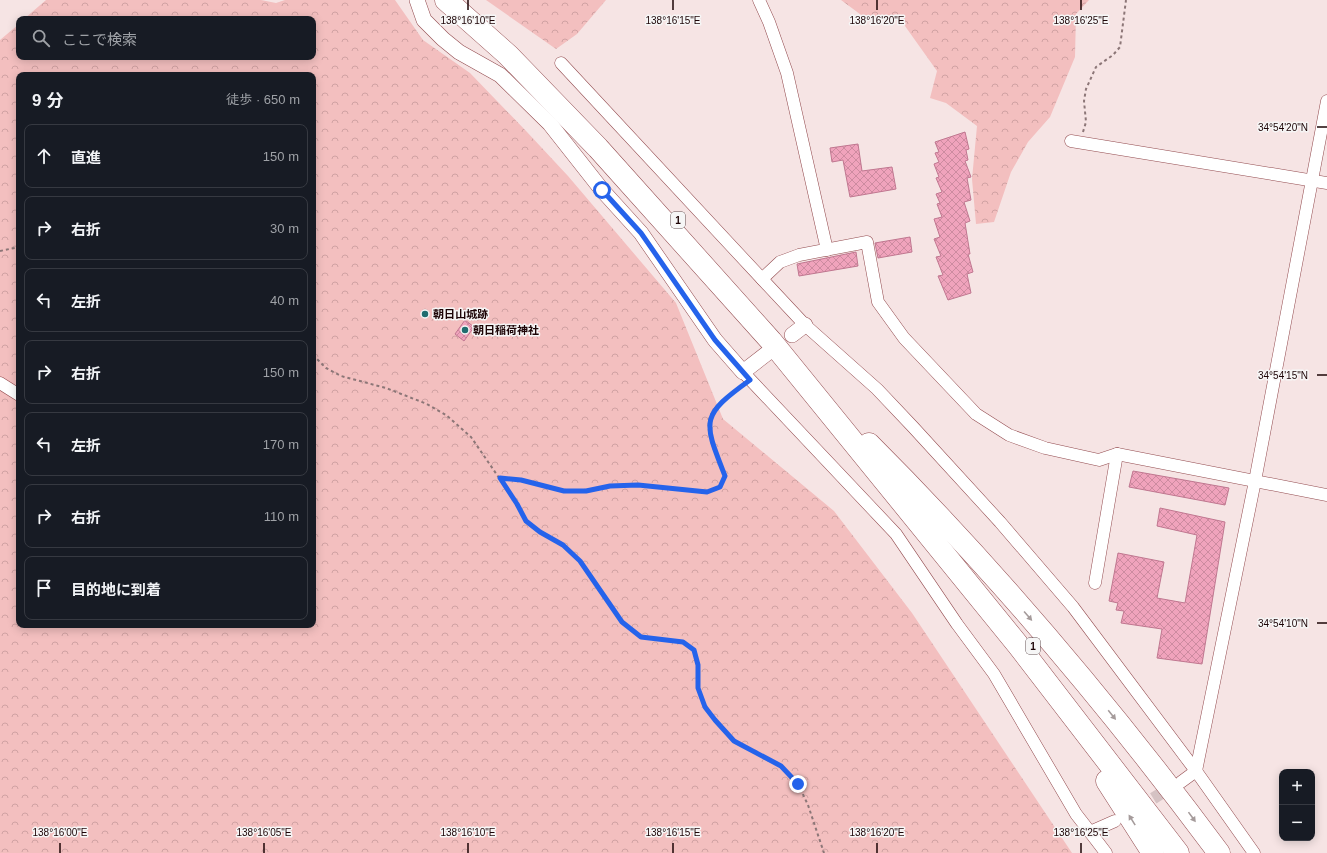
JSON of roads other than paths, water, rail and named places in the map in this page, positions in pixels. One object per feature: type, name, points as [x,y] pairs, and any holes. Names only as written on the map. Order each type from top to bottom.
[{"type":"highway","points":[[446,0],[470,8],[508,55],[598,148],[771,341],[1007,631],[1178,853]]},
{"type":"highway","name":"1","points":[[470,8],[517,45],[607,141],[784,337],[1028,639],[1192,853]]},
{"type":"highway","points":[[869,443],[934,508],[1078,673],[1168,785],[1218,853]]},
{"type":"highway","points":[[1007,631],[1153,853]]},
{"type":"street","points":[[417,0],[424,20],[443,40],[459,52],[500,75],[550,124],[602,190],[641,233],[715,340],[896,534],[957,624],[994,674],[1076,814],[1106,853]]},
{"type":"street","points":[[758,0],[769,22],[787,73],[827,250]]},
{"type":"street","points":[[561,63],[805,325],[877,389],[1000,522],[1073,607],[1196,771],[1254,853]]},
{"type":"street","points":[[1181,782],[1196,771],[1255,481],[1327,102]]},
{"type":"street","points":[[1075,141],[1327,183]]},
{"type":"street","points":[[762,280],[780,262],[799,255],[867,242],[878,302],[904,338],[976,414],[1008,435],[1045,448],[1099,460],[1117,454],[1327,495]]},
{"type":"street","points":[[792,335],[805,325]]},
{"type":"street","points":[[747,376],[770,351]]},
{"type":"street","points":[[0,383],[16,393]]},
{"type":"street","points":[[1095,583],[1117,454]]},
{"type":"street","points":[[1090,832],[1115,821]]},
{"type":"tunnel","points":[[1138,808],[1173,786]]},
{"type":"place","name":"朝日山城跡","points":[[425,314]]},
{"type":"place","name":"朝日稲荷神社","points":[[465,330]]}]
